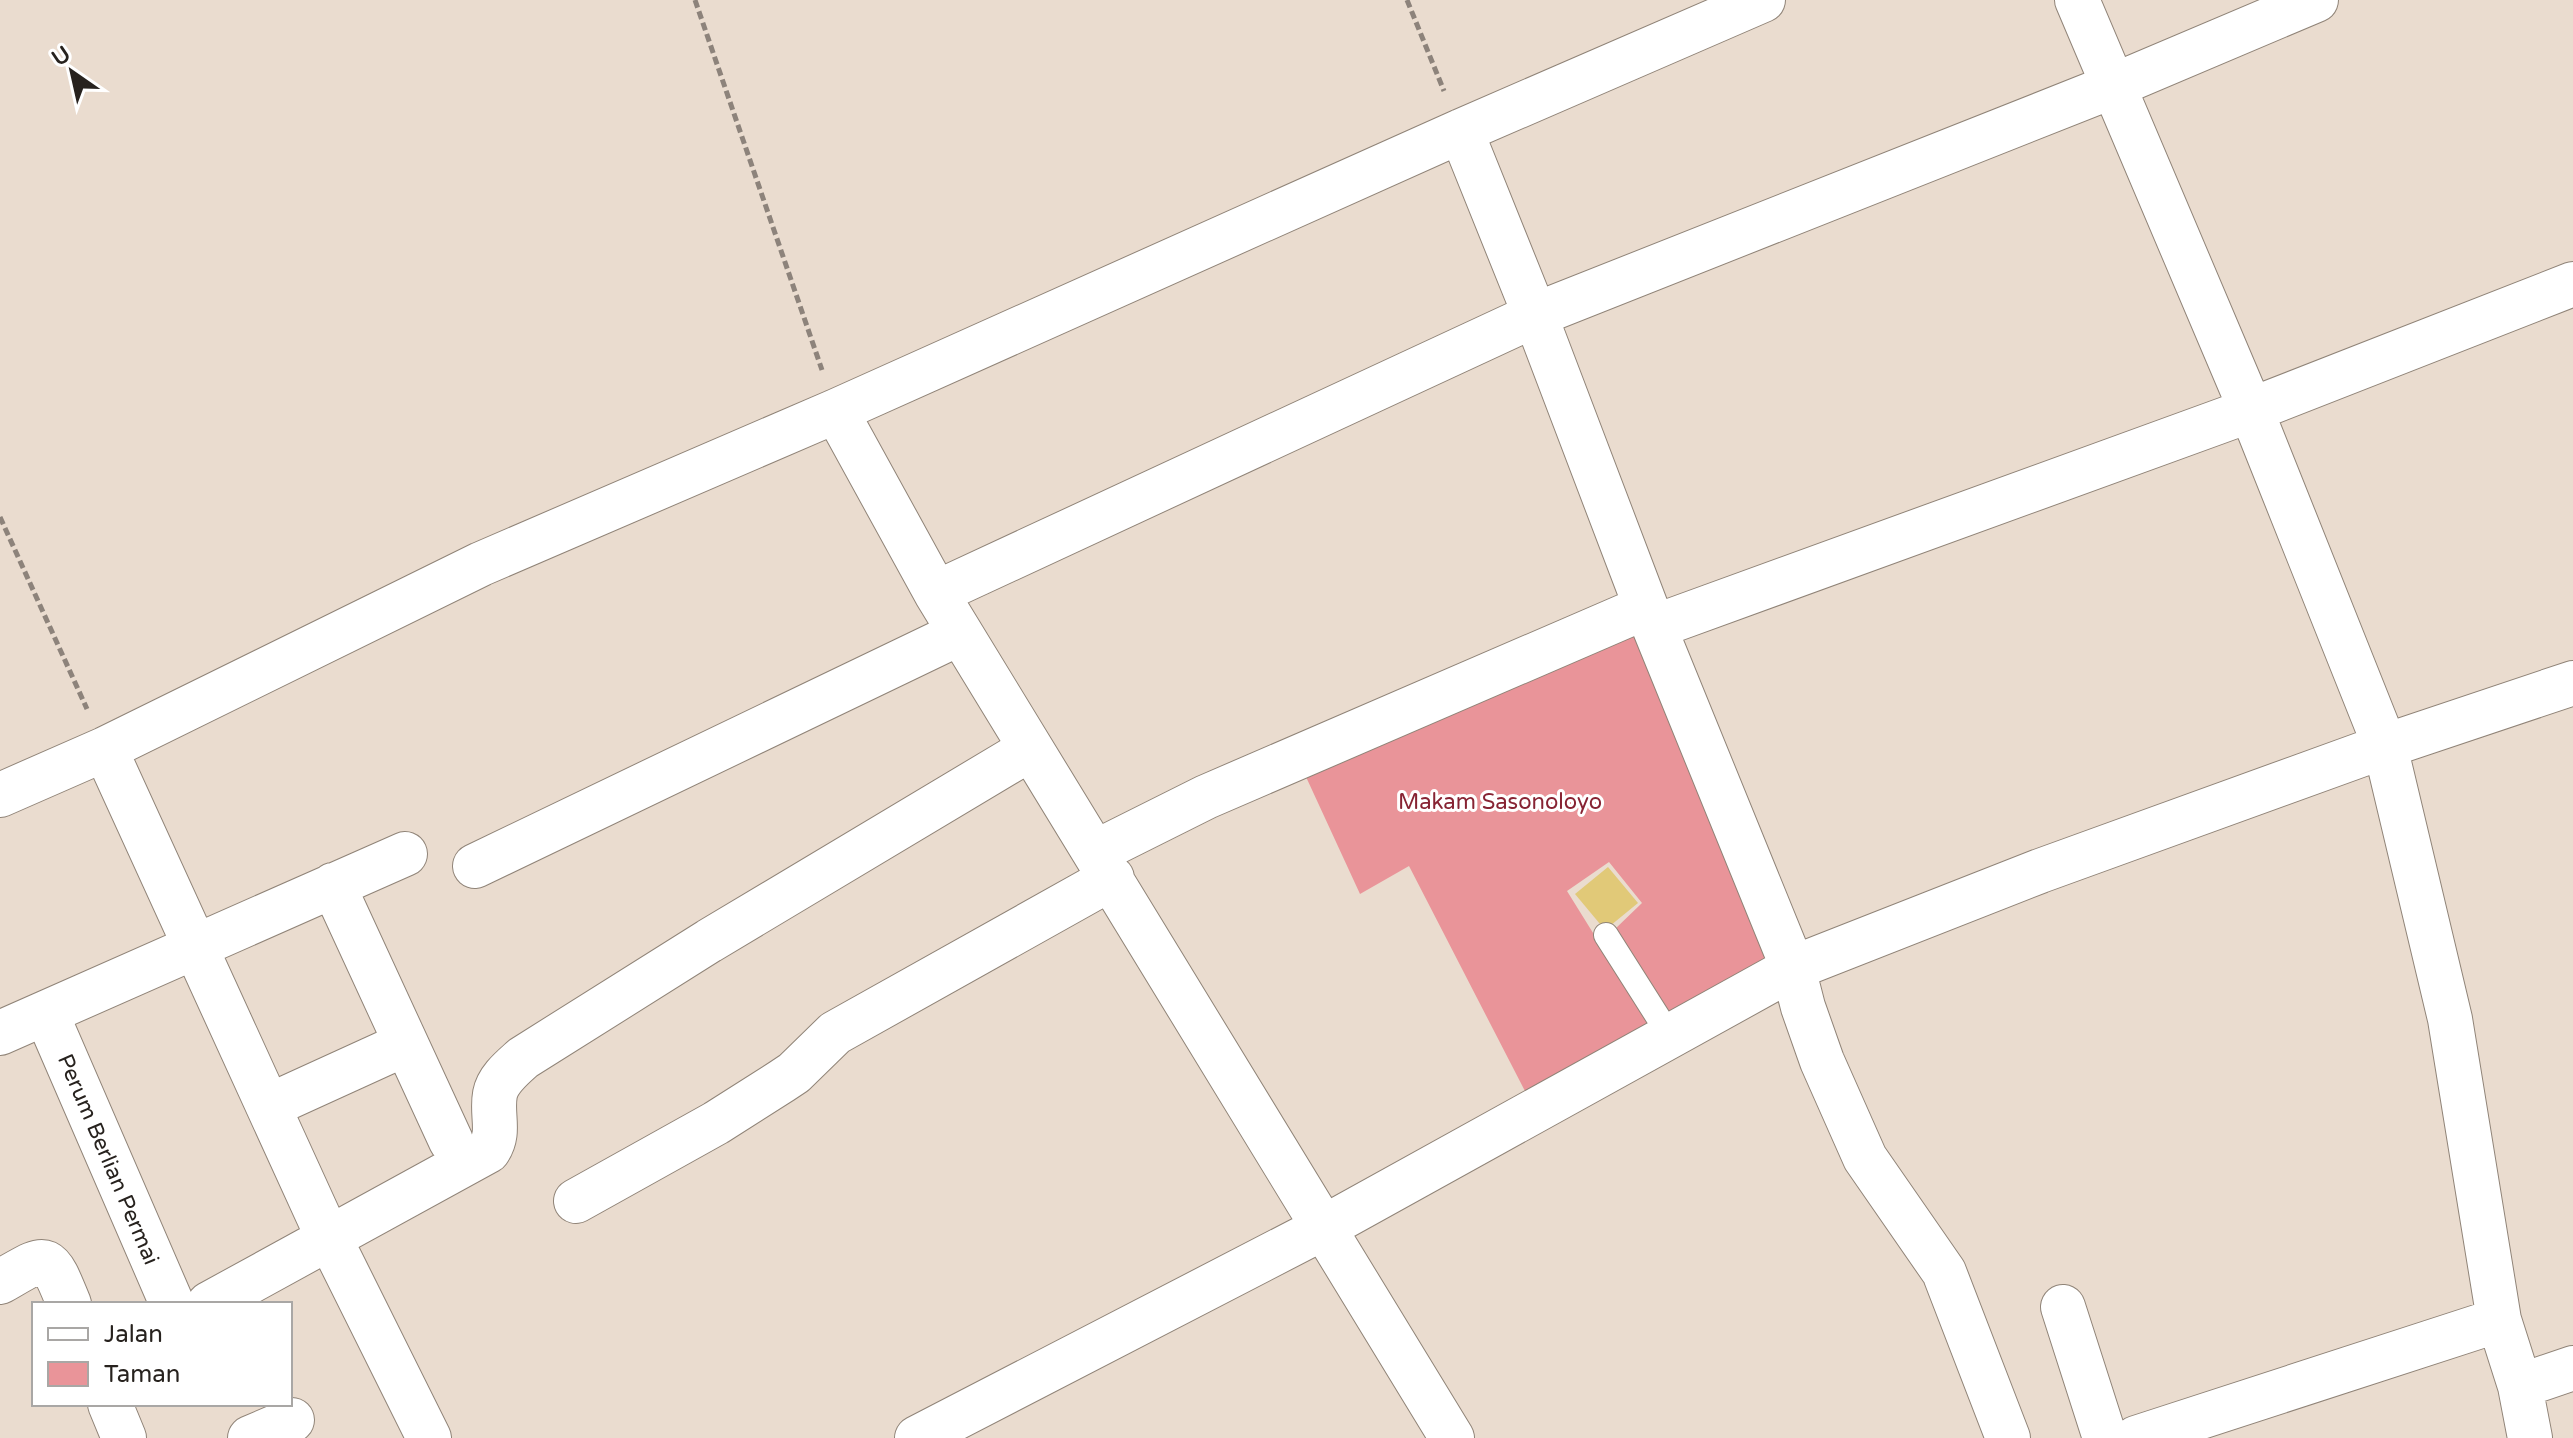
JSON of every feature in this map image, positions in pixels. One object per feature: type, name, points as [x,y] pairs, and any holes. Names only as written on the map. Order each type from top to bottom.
[{"type":"street","points":[[0,795],[105,749],[481,564],[836,411],[1461,131],[1763,0]]},
{"type":"street","points":[[2077,0],[2251,410],[2385,746],[2450,1019],[2499,1320],[2520,1386],[2530,1438]]},
{"type":"street","points":[[936,593],[1535,315],[2113,86],[2316,0]]},
{"type":"street","points":[[1461,131],[1650,617],[1793,968],[1822,1061],[1865,1158],[1944,1272],[2008,1438]]},
{"type":"street","points":[[576,1201],[716,1123],[794,1073],[835,1033],[1234,784],[1650,617],[2251,410],[2573,284]]},
{"type":"street","points":[[836,411],[936,593],[1452,1438]]},
{"type":"street","points":[[475,866],[960,633]]},
{"type":"street","points":[[917,1438],[1323,1228],[1793,968],[2040,871],[2385,746],[2573,683]]},
{"type":"street","points":[[105,749],[328,1236],[429,1438]]},
{"type":"street","points":[[212,1302],[488,1151],[496,1135],[495,1095],[499,1083],[523,1058],[709,941],[1030,749]]},
{"type":"street","points":[[0,1033],[405,854]]},
{"type":"street","points":[[333,885],[451,1141]]},
{"type":"street","name":"Perum Berlian Permai","points":[[46,1013],[171,1302]]},
{"type":"street","points":[[269,1106],[405,1044]]},
{"type":"street","points":[[0,1282],[35,1262],[43,1261],[54,1268],[68,1302]]},
{"type":"street","points":[[2063,1307],[2105,1438]]},
{"type":"street","points":[[2136,1438],[2499,1320]]},
{"type":"street","points":[[2520,1386],[2573,1368]]},
{"type":"street","points":[[111,1406],[124,1438]]},
{"type":"street","points":[[250,1438],[292,1420]]},
{"type":"lane","points":[[1606,935],[1670,1036]]},
{"type":"path","points":[[695,0],[836,411]]},
{"type":"path","points":[[1407,0],[1461,131]]},
{"type":"path","points":[[0,517],[105,749]]},
{"type":"green space","name":"Makam Sasonoloyo","points":[[1634,620],[1771,958],[1668,1013],[1614,930],[1642,903],[1609,862],[1567,891],[1649,1023],[1527,1095],[1409,866],[1360,894],[1301,766]]},
{"type":"building","points":[[1608,867],[1638,903],[1605,930],[1575,894]]}]
